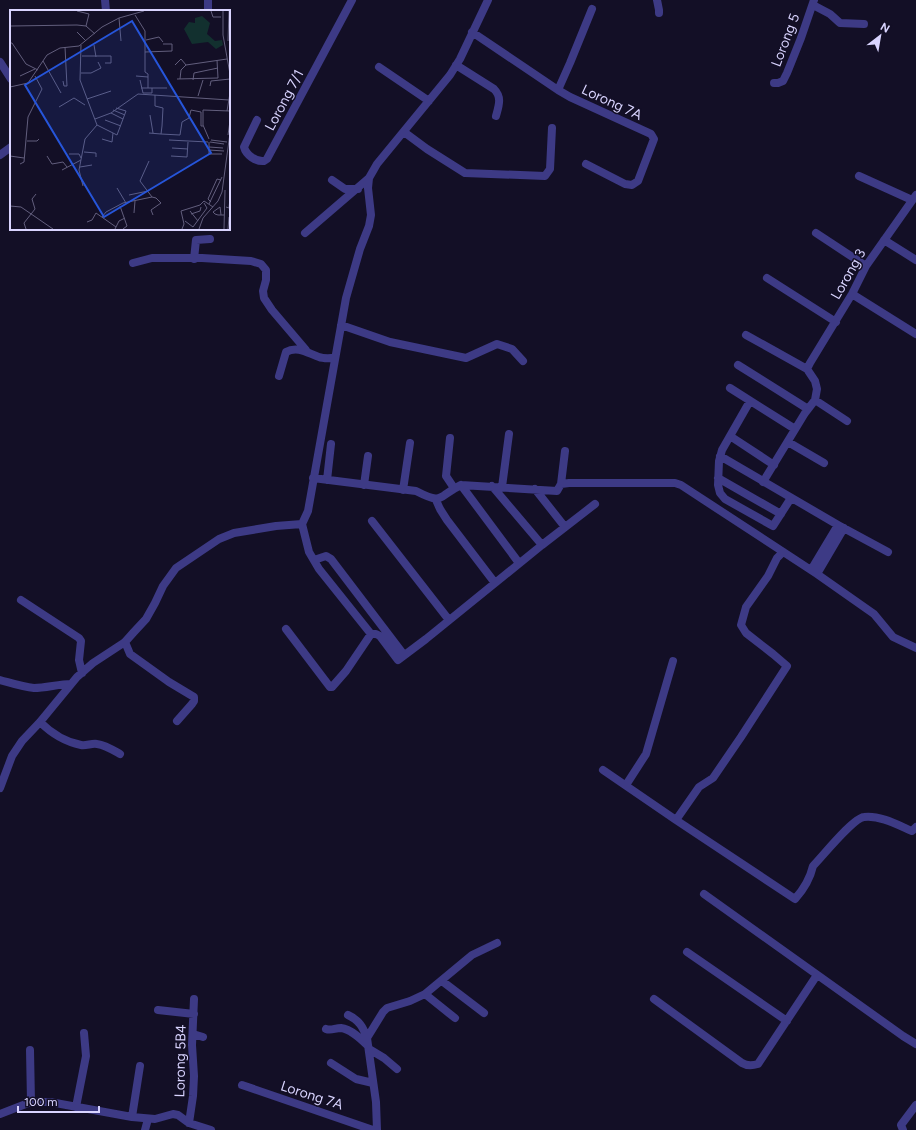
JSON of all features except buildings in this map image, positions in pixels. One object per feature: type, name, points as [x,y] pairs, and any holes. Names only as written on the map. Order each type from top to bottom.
[{"type":"street","points":[[105,0],[106,10]]},
{"type":"street","name":"Lorong 7/1","points":[[257,120],[244,147],[246,152],[257,160],[264,161],[267,159],[352,0]]},
{"type":"street","points":[[305,233],[369,178],[377,164],[450,75],[488,0]]},
{"type":"street","points":[[657,0],[659,13]]},
{"type":"street","points":[[813,2],[830,14],[840,24],[864,24]]},
{"type":"street","name":"Lorong 5","points":[[774,83],[783,81],[801,38],[813,2]]},
{"type":"street","points":[[558,90],[592,9]]},
{"type":"street","name":"Lorong 7A","points":[[472,32],[570,97],[653,136],[654,139],[638,181],[632,185],[625,184],[586,164]]},
{"type":"street","points":[[0,62],[10,77]]},
{"type":"street","points":[[456,65],[498,93],[500,99],[496,116]]},
{"type":"street","points":[[379,67],[429,101]]},
{"type":"street","points":[[404,132],[427,149],[465,173],[546,176],[550,169],[552,128]]},
{"type":"street","points":[[0,156],[10,149]]},
{"type":"street","points":[[859,176],[914,197]]},
{"type":"street","points":[[369,178],[368,188],[371,215],[369,226],[360,249],[346,296],[308,511],[302,524],[310,552],[319,569],[371,634],[380,636],[398,660],[595,504]]},
{"type":"street","points":[[332,180],[344,189],[358,189]]},
{"type":"street","name":"Lorong 3","points":[[807,369],[836,322],[866,266],[914,197]]},
{"type":"street","points":[[816,233],[866,266]]},
{"type":"street","points":[[194,259],[196,240],[210,239]]},
{"type":"street","points":[[884,240],[916,260]]},
{"type":"street","points":[[133,263],[152,258],[251,261],[261,264],[266,270],[266,280],[263,292],[264,298],[272,310],[306,350],[321,358],[335,358]]},
{"type":"street","points":[[767,278],[836,322]]},
{"type":"street","points":[[852,294],[916,334]]},
{"type":"street","points":[[341,325],[390,342],[466,358],[497,344],[512,349],[523,361]]},
{"type":"street","points":[[746,335],[807,369],[816,381],[818,389],[815,400],[795,429],[764,482]]},
{"type":"street","points":[[279,376],[286,352],[288,350],[306,350]]},
{"type":"street","points":[[738,365],[808,409]]},
{"type":"street","points":[[730,388],[795,429]]},
{"type":"street","points":[[815,400],[847,421]]},
{"type":"street","points":[[750,401],[718,461],[720,493],[725,499],[772,526],[774,526],[791,498]]},
{"type":"street","points":[[502,487],[509,434]]},
{"type":"street","points":[[730,436],[774,465]]},
{"type":"street","points":[[450,438],[446,476],[457,487],[519,563]]},
{"type":"street","points":[[788,442],[824,463]]},
{"type":"street","points":[[403,490],[410,443]]},
{"type":"street","points":[[326,480],[331,444]]},
{"type":"street","points":[[313,478],[416,492],[436,500],[457,487],[492,486],[557,491],[562,484],[565,451]]},
{"type":"street","points":[[364,485],[368,456]]},
{"type":"street","points":[[720,456],[791,498],[888,552]]},
{"type":"street","points":[[718,478],[781,514]]},
{"type":"street","points":[[562,484],[569,482],[675,483],[682,485],[814,572],[874,614],[893,637],[916,648]]},
{"type":"street","points":[[492,486],[542,545]]},
{"type":"street","points":[[535,489],[565,527]]},
{"type":"street","points":[[436,500],[447,520],[496,583]]},
{"type":"street","points":[[372,521],[449,620]]},
{"type":"street","points":[[0,788],[12,756],[22,741],[82,673],[93,663],[125,642],[146,619],[163,586],[176,568],[219,539],[234,533],[276,526],[302,524]]},
{"type":"street","points":[[814,572],[841,526]]},
{"type":"street","points":[[676,820],[699,787],[713,778],[787,666],[746,633],[741,625],[746,607],[768,576],[777,558],[783,552]]},
{"type":"street","points":[[314,560],[326,556],[331,559],[404,655]]},
{"type":"street","points":[[21,600],[80,638],[81,641],[78,660],[82,673]]},
{"type":"street","points":[[286,629],[330,687],[332,687],[346,671],[371,634]]},
{"type":"street","points":[[125,642],[130,654],[169,682],[194,697],[192,704],[177,721]]},
{"type":"street","points":[[626,785],[646,754],[673,661]]},
{"type":"street","points":[[0,680],[20,686],[35,688],[71,684]]},
{"type":"street","points":[[40,722],[47,728],[75,744],[83,746],[96,744],[120,754]]},
{"type":"street","points":[[603,770],[795,898],[803,889],[811,875],[813,866],[852,824],[863,816],[877,818],[912,831],[916,827]]},
{"type":"street","points":[[704,894],[902,1036],[915,1043]]},
{"type":"street","points":[[368,1044],[383,1012],[387,1008],[410,1001],[425,994],[472,955],[497,943]]},
{"type":"street","points":[[687,952],[787,1021]]},
{"type":"street","points":[[654,999],[742,1062],[751,1066],[758,1064],[817,975]]},
{"type":"street","points":[[442,981],[484,1013]]},
{"type":"street","points":[[425,994],[455,1018]]},
{"type":"street","name":"Lorong 5B4","points":[[189,1123],[193,1096],[194,999]]},
{"type":"street","points":[[158,1010],[194,1014]]},
{"type":"street","points":[[348,1015],[354,1018],[364,1028],[368,1044],[377,1112],[377,1130]]},
{"type":"street","points":[[326,1029],[333,1030],[341,1028],[357,1036],[397,1069]]},
{"type":"street","points":[[76,1107],[86,1056],[84,1033]]},
{"type":"street","points":[[193,1034],[203,1037]]},
{"type":"street","points":[[30,1050],[30,1102]]},
{"type":"street","points":[[331,1064],[356,1079],[373,1083]]},
{"type":"street","points":[[132,1117],[140,1066]]},
{"type":"street","name":"Lorong 7A","points":[[242,1085],[374,1130]]},
{"type":"street","points":[[0,1114],[30,1102],[50,1102],[148,1119],[155,1119],[173,1114],[189,1123],[211,1130]]},
{"type":"street","points":[[903,1130],[901,1125],[916,1106]]},
{"type":"street","points":[[145,1130],[148,1119]]}]
